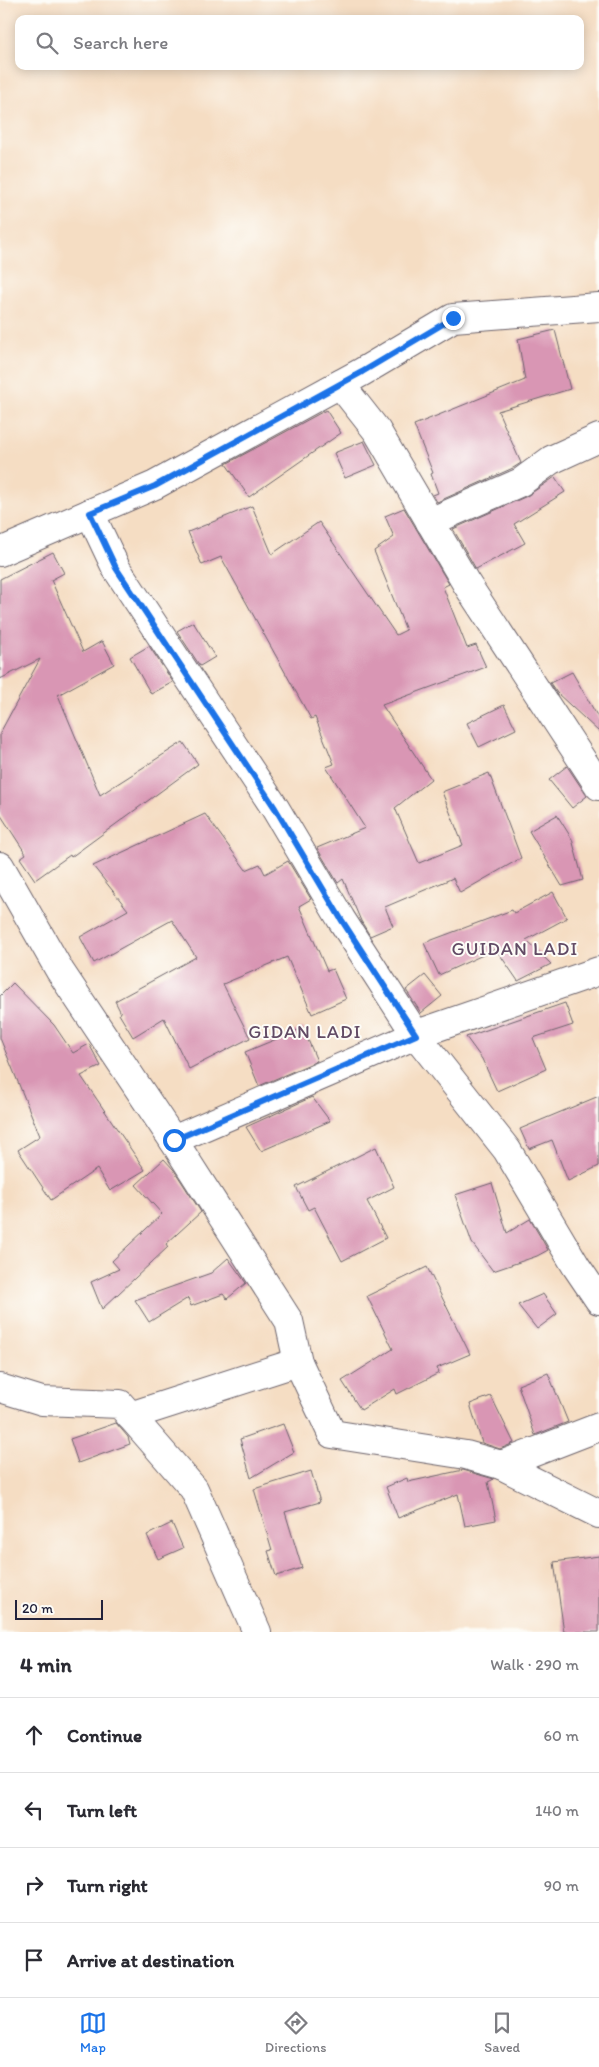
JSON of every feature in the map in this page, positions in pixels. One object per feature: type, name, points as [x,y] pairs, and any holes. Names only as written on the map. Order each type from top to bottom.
[{"type":"street","points":[[0,552],[155,486],[340,384],[453,318],[599,307]]},
{"type":"street","points":[[340,384],[377,431],[466,583],[599,786]]},
{"type":"street","points":[[430,522],[521,482],[551,460],[599,438]]},
{"type":"street","points":[[90,513],[116,568],[275,808],[341,919],[416,1035],[507,1150],[576,1266],[599,1300]]},
{"type":"street","points":[[0,866],[60,971],[174,1140],[289,1321],[298,1362],[332,1434],[466,1455],[501,1465],[599,1514]]},
{"type":"street","points":[[174,1140],[416,1035],[599,971]]},
{"type":"street","points":[[130,1416],[298,1362]]},
{"type":"street","points":[[0,1388],[42,1401],[120,1404],[194,1489],[257,1632]]},
{"type":"street","points":[[501,1465],[599,1427]]},
{"type":"building","points":[[555,330],[570,389],[498,411],[521,463],[437,502],[433,495],[438,493],[431,474],[433,473],[414,425],[525,380],[518,339]]},
{"type":"building","points":[[326,410],[341,433],[249,497],[226,464]]},
{"type":"building","points":[[364,441],[376,465],[345,478],[334,453]]},
{"type":"building","points":[[555,477],[565,492],[514,524],[525,543],[476,569],[453,529],[527,496]]},
{"type":"building","points":[[252,506],[272,554],[319,522],[396,635],[406,630],[374,551],[394,537],[385,516],[404,508],[449,584],[443,587],[467,648],[476,645],[486,667],[382,705],[431,779],[395,808],[419,863],[463,845],[442,792],[489,773],[521,858],[460,893],[453,878],[385,907],[393,926],[370,936],[361,921],[343,879],[338,883],[317,848],[365,828],[326,767],[334,764],[315,717],[311,719],[221,557],[202,565],[188,532]]},
{"type":"building","points":[[53,552],[64,573],[51,580],[83,652],[102,641],[114,664],[58,695],[100,795],[183,742],[198,764],[71,857],[70,855],[35,880],[20,858],[26,854],[0,814],[0,733],[40,659],[0,679],[0,579]]},
{"type":"building","points":[[193,622],[215,657],[200,666],[177,631]]},
{"type":"building","points":[[149,646],[173,682],[151,694],[130,657]]},
{"type":"building","points":[[572,672],[599,719],[599,732],[557,693],[550,683]]},
{"type":"building","points":[[504,705],[516,729],[479,747],[467,723]]},
{"type":"building","points":[[567,766],[587,796],[572,808],[549,780]]},
{"type":"building","points":[[205,814],[246,870],[260,864],[265,874],[288,861],[311,899],[299,906],[327,971],[333,969],[346,999],[312,1014],[287,957],[223,984],[250,1038],[189,1069],[164,1018],[133,1037],[119,1014],[121,1013],[115,1001],[196,957],[172,920],[94,963],[80,937],[128,910],[93,866]]},
{"type":"building","points":[[557,815],[572,839],[583,880],[562,886],[529,831]]},
{"type":"building","points":[[553,892],[567,918],[526,940],[551,964],[518,981],[496,949],[439,975],[424,943],[512,910],[514,913]]},
{"type":"building","points":[[425,975],[442,996],[421,1013],[406,990]]},
{"type":"building","points":[[13,983],[54,1025],[73,1053],[89,1044],[101,1066],[81,1076],[145,1170],[110,1191],[97,1169],[51,1200],[18,1150],[40,1136],[0,1038],[0,996]]},
{"type":"building","points":[[565,1003],[573,1025],[533,1038],[546,1069],[497,1091],[482,1059],[466,1037]]},
{"type":"building","points":[[303,1028],[317,1061],[259,1086],[245,1052]]},
{"type":"building","points":[[599,1096],[599,1166],[568,1181],[552,1140],[529,1149],[520,1129]]},
{"type":"building","points":[[312,1097],[330,1121],[261,1151],[246,1127]]},
{"type":"building","points":[[376,1147],[394,1187],[367,1201],[386,1238],[342,1261],[314,1207],[308,1210],[296,1187]]},
{"type":"building","points":[[164,1159],[174,1170],[201,1212],[166,1244],[168,1247],[102,1309],[91,1282],[119,1269],[112,1261],[162,1214],[136,1185]]},
{"type":"building","points":[[492,1183],[507,1233],[530,1219],[548,1250],[537,1256],[493,1271],[472,1243],[455,1195]]},
{"type":"building","points":[[228,1258],[246,1283],[227,1299],[223,1294],[191,1306],[188,1298],[149,1322],[135,1300],[211,1273]]},
{"type":"building","points":[[427,1267],[470,1354],[437,1368],[439,1373],[397,1394],[395,1389],[361,1410],[342,1381],[393,1349],[367,1296]]},
{"type":"building","points":[[543,1294],[557,1314],[537,1329],[518,1305]]},
{"type":"building","points":[[548,1373],[568,1422],[535,1435],[518,1385]]},
{"type":"building","points":[[491,1396],[514,1443],[500,1449],[482,1443],[470,1404]]},
{"type":"building","points":[[116,1423],[128,1437],[130,1444],[78,1463],[70,1439]]},
{"type":"building","points":[[283,1424],[294,1452],[251,1478],[240,1439]]},
{"type":"building","points":[[463,1470],[494,1479],[488,1482],[496,1520],[465,1526],[458,1494],[398,1518],[386,1487],[407,1478],[408,1482]]},
{"type":"building","points":[[311,1471],[320,1502],[285,1512],[302,1568],[276,1576],[268,1551],[272,1550],[254,1489]]},
{"type":"building","points":[[172,1523],[183,1548],[158,1559],[147,1535]]},
{"type":"building","points":[[599,1556],[599,1632],[564,1632],[554,1562]]},
{"type":"district","name":"GUIDAN LADI","points":[[515,948]]},
{"type":"district","name":"GIDAN LADI","points":[[305,1031]]},
{"type":"route","points":[[174,1140],[416,1035],[341,919],[275,808],[116,568],[90,513],[155,486],[362,372],[453,318]]}]
